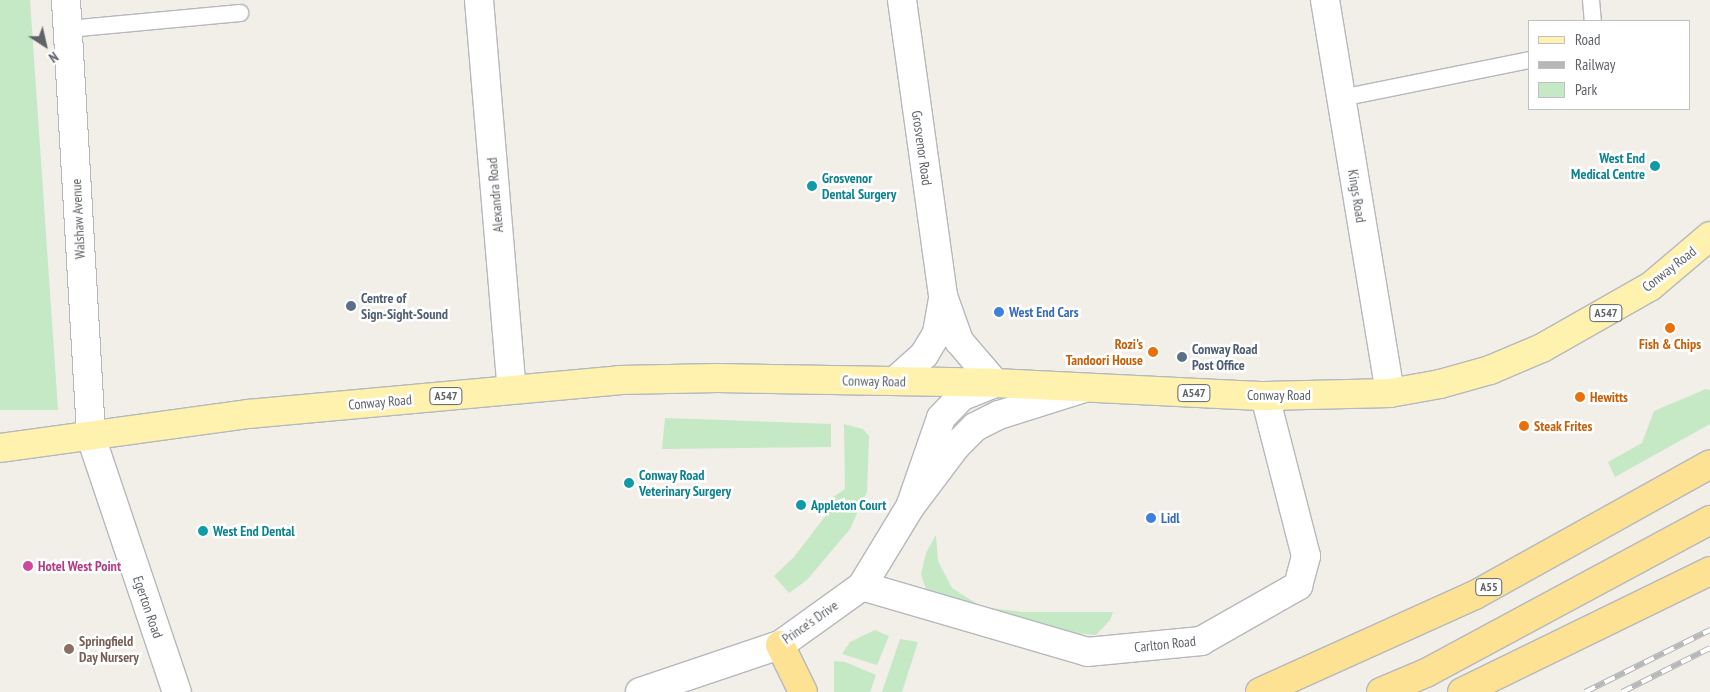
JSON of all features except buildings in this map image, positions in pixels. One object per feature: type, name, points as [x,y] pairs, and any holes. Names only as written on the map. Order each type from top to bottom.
[{"type":"highway","name":"A55","points":[[1260,692],[1475,594],[1710,464]]},
{"type":"highway","points":[[1380,692],[1426,672],[1710,520]]},
{"type":"highway","points":[[1462,692],[1710,571]]},
{"type":"highway","points":[[780,645],[803,692]]},
{"type":"main road","name":"Conway Road","points":[[0,448],[248,414],[618,380],[718,378],[996,383],[1265,396],[1390,393],[1440,384],[1490,370],[1542,348],[1651,286],[1710,236]]},
{"type":"street","name":"Walshaw Avenue","points":[[66,0],[91,437]]},
{"type":"street","name":"Alexandra Road","points":[[479,0],[512,389]]},
{"type":"street","name":"Grosvenor Road","points":[[902,0],[943,296],[959,341],[996,383]]},
{"type":"street","name":"Kings Road","points":[[1325,0],[1390,393]]},
{"type":"street","name":"Grosvenor Road","points":[[895,381],[924,355],[937,333],[943,296]]},
{"type":"street","name":"Prince's Drive","points":[[910,507],[941,418],[962,396],[996,383]]},
{"type":"street","name":"Prince's Drive","points":[[640,692],[780,645],[862,586],[910,507],[956,446],[976,427],[999,415],[1084,388]]},
{"type":"street","name":"Carlton Road","points":[[862,586],[1087,652],[1201,641],[1298,586],[1306,556],[1265,396]]},
{"type":"street","name":"Egerton Road","points":[[91,437],[177,692]]},
{"type":"lane","points":[[68,29],[240,13]]},
{"type":"lane","points":[[1341,98],[1528,60]]},
{"type":"green space","points":[[0,0],[30,0],[58,410],[0,410]]},
{"type":"green space","points":[[1706,389],[1710,390],[1710,424],[1615,477],[1608,462],[1642,443],[1654,411]]},
{"type":"green space","points":[[665,418],[831,424],[831,447],[662,449]]},
{"type":"green space","points":[[844,424],[863,429],[869,436],[867,492],[850,529],[807,580],[789,593],[774,576],[794,557],[830,510],[833,497],[845,489]]},
{"type":"green space","points":[[936,535],[938,561],[952,588],[982,607],[1022,612],[1113,612],[1110,620],[1096,635],[1074,633],[942,601],[927,593],[921,574],[926,553]]},
{"type":"green space","points":[[875,630],[889,636],[877,665],[842,654],[850,642]]},
{"type":"green space","points":[[900,639],[918,642],[902,692],[882,692]]},
{"type":"green space","points":[[834,661],[845,662],[876,675],[870,692],[834,692]]},
{"type":"railway","points":[[1585,692],[1710,630]]},
{"type":"railway","points":[[1622,692],[1710,648]]},
{"type":"place","name":"West End Medical Centre","points":[[1655,166]]},
{"type":"place","name":"Grosvenor Dental Surgery","points":[[812,186]]},
{"type":"place","name":"Centre of Sign-Sight-Sound","points":[[351,306]]},
{"type":"place","name":"West End Cars","points":[[999,312]]},
{"type":"place","name":"Fish & Chips","points":[[1670,328]]},
{"type":"place","name":"Rozi's Tandoori House","points":[[1153,352]]},
{"type":"place","name":"Conway Road Post Office","points":[[1182,357]]},
{"type":"place","name":"Hewitts","points":[[1580,397]]},
{"type":"place","name":"Steak Frites","points":[[1524,426]]},
{"type":"place","name":"Conway Road Veterinary Surgery","points":[[629,483]]},
{"type":"place","name":"Appleton Court","points":[[801,505]]},
{"type":"place","name":"Lidl","points":[[1151,518]]},
{"type":"place","name":"West End Dental","points":[[203,531]]},
{"type":"place","name":"Hotel West Point","points":[[28,566]]},
{"type":"place","name":"Springfield Day Nursery","points":[[69,649]]}]
